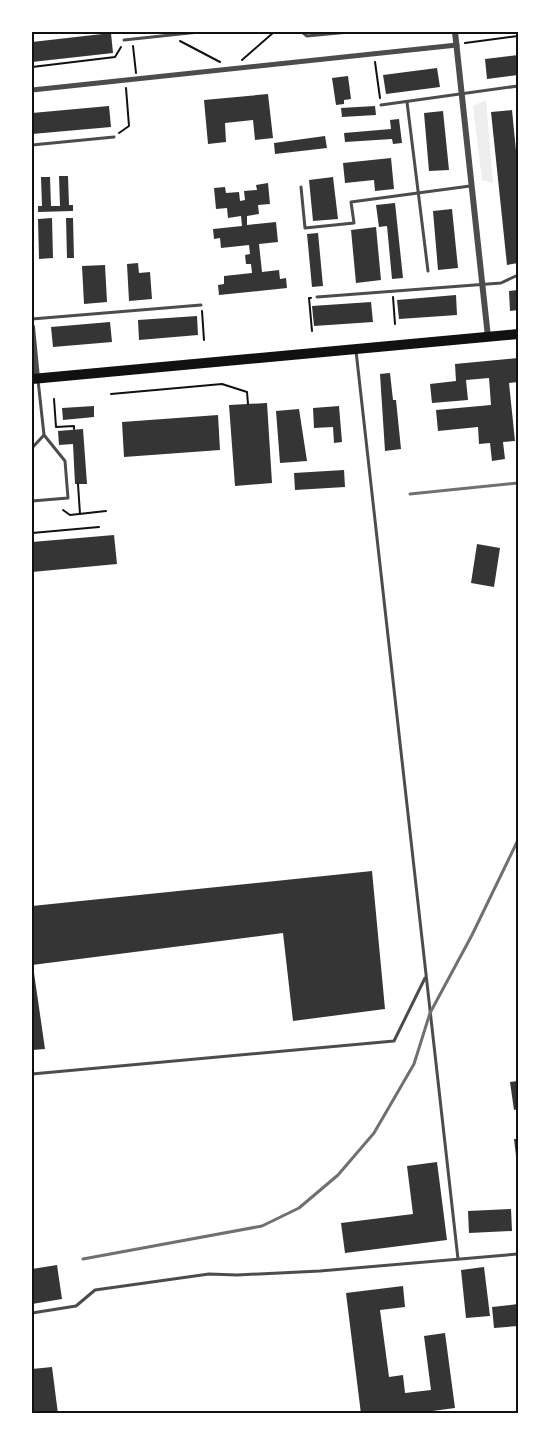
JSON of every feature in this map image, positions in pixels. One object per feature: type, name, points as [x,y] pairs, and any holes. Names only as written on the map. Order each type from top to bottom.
[{"type":"main road","points":[[34,378],[519,334]]},
{"type":"street","points":[[455,32],[488,337]]},
{"type":"street","points":[[32,90],[456,45]]},
{"type":"street","points":[[32,327],[34,378]]},
{"type":"lane","points":[[157,32],[158,37]]},
{"type":"lane","points":[[124,40],[199,32]]},
{"type":"lane","points":[[302,32],[308,36],[349,32]]},
{"type":"lane","points":[[381,105],[518,86]]},
{"type":"lane","points":[[407,102],[428,271]]},
{"type":"lane","points":[[32,145],[114,137]]},
{"type":"lane","points":[[301,187],[305,228],[354,223],[351,202],[472,186]]},
{"type":"lane","points":[[317,297],[501,283],[519,275]]},
{"type":"lane","points":[[32,319],[201,305]]},
{"type":"lane","points":[[356,349],[458,1259]]},
{"type":"lane","points":[[32,493],[32,501],[68,498],[65,461],[44,435],[34,378]]},
{"type":"lane","points":[[32,448],[44,435]]},
{"type":"lane","points":[[32,1074],[394,1041],[426,976]]},
{"type":"lane","points":[[32,1313],[76,1306],[95,1290],[209,1274],[320,1271],[519,1254]]},
{"type":"path","points":[[32,33],[45,32]]},
{"type":"path","points":[[170,35],[233,69],[274,32]]},
{"type":"path","points":[[456,45],[519,36]]},
{"type":"path","points":[[132,39],[137,79]]},
{"type":"path","points":[[32,67],[115,57],[124,40]]},
{"type":"path","points":[[374,53],[381,105]]},
{"type":"path","points":[[114,137],[129,126],[125,80]]},
{"type":"path","points":[[393,291],[395,324]]},
{"type":"path","points":[[312,331],[309,298],[317,297]]},
{"type":"path","points":[[201,305],[204,340]]},
{"type":"path","points":[[111,394],[222,384],[247,392],[248,404]]},
{"type":"path","points":[[54,399],[56,427],[74,426],[74,429]]},
{"type":"path","points":[[78,484],[80,514]]},
{"type":"path","points":[[63,510],[70,514],[105,511]]},
{"type":"path","points":[[32,533],[99,527]]},
{"type":"shaded area","points":[[486,100],[493,183],[482,180],[473,106]]},
{"type":"building","points":[[111,33],[113,53],[32,62],[32,42]]},
{"type":"building","points":[[518,55],[518,75],[487,79],[485,59]]},
{"type":"building","points":[[437,68],[440,87],[386,94],[383,75]]},
{"type":"building","points":[[348,76],[351,99],[344,100],[344,104],[336,105],[332,78]]},
{"type":"building","points":[[268,94],[273,138],[255,140],[253,120],[225,123],[226,142],[208,144],[204,100]]},
{"type":"building","points":[[109,106],[111,127],[32,134],[32,113]]},
{"type":"building","points":[[375,106],[376,115],[342,117],[341,108]]},
{"type":"building","points":[[512,110],[518,171],[518,263],[507,265],[491,112]]},
{"type":"building","points":[[443,111],[449,170],[429,171],[424,113]]},
{"type":"building","points":[[399,119],[402,143],[393,144],[392,139],[345,142],[344,133],[391,129],[390,120]]},
{"type":"building","points":[[325,136],[327,148],[275,154],[274,143]]},
{"type":"building","points":[[391,158],[394,189],[375,191],[374,180],[345,183],[343,163]]},
{"type":"building","points":[[59,176],[68,176],[69,205],[73,205],[73,211],[38,212],[38,206],[42,206],[41,177],[50,177],[51,206],[60,206]]},
{"type":"building","points":[[333,177],[338,219],[313,221],[309,180]]},
{"type":"building","points":[[268,183],[270,204],[258,205],[259,214],[247,216],[247,225],[276,222],[278,242],[259,244],[262,272],[279,270],[280,279],[286,278],[287,288],[219,295],[218,285],[224,284],[224,276],[252,273],[251,264],[246,264],[245,255],[250,254],[249,245],[221,248],[220,238],[214,239],[213,229],[242,226],[241,216],[228,218],[227,208],[216,209],[214,188],[225,187],[226,193],[239,192],[240,201],[245,200],[244,191],[257,190],[256,185]]},
{"type":"building","points":[[395,203],[403,278],[392,279],[387,226],[379,227],[376,205]]},
{"type":"building","points":[[452,209],[458,268],[438,270],[433,211]]},
{"type":"building","points":[[52,218],[53,258],[39,259],[38,219]]},
{"type":"building","points":[[66,218],[73,218],[74,258],[67,258]]},
{"type":"building","points":[[376,227],[381,280],[356,283],[351,230]]},
{"type":"building","points":[[318,233],[323,286],[312,287],[307,234]]},
{"type":"building","points":[[138,263],[139,273],[150,272],[152,299],[129,301],[127,264]]},
{"type":"building","points":[[105,265],[107,302],[84,304],[82,266]]},
{"type":"building","points":[[518,290],[518,310],[510,311],[509,291]]},
{"type":"building","points":[[456,295],[457,315],[399,319],[397,300]]},
{"type":"building","points":[[371,302],[373,322],[314,326],[312,306]]},
{"type":"building","points":[[197,316],[198,335],[139,340],[138,320]]},
{"type":"building","points":[[110,322],[112,342],[53,347],[51,327]]},
{"type":"building","points":[[518,358],[518,382],[509,383],[515,441],[503,442],[505,459],[492,461],[490,443],[479,444],[478,427],[438,431],[436,410],[491,405],[489,378],[466,380],[468,400],[432,403],[430,384],[456,381],[455,364]]},
{"type":"building","points":[[390,373],[393,400],[396,400],[401,449],[385,451],[380,374]]},
{"type":"building","points":[[267,403],[272,483],[235,486],[229,405]]},
{"type":"building","points":[[94,406],[94,417],[63,420],[62,408]]},
{"type":"building","points":[[339,406],[342,442],[334,443],[333,427],[314,428],[313,408]]},
{"type":"building","points":[[299,409],[307,461],[280,463],[276,411]]},
{"type":"building","points":[[218,415],[220,450],[124,457],[122,422]]},
{"type":"building","points":[[83,429],[87,484],[75,484],[73,444],[59,445],[58,431]]},
{"type":"building","points":[[344,470],[345,487],[295,490],[294,473]]},
{"type":"building","points":[[114,535],[117,564],[32,572],[32,542]]},
{"type":"building","points":[[477,544],[500,548],[494,587],[471,583]]},
{"type":"building","points":[[372,871],[385,1009],[293,1021],[283,933],[32,965],[32,906]]},
{"type":"building","points":[[33,966],[45,1049],[32,1050]]},
{"type":"building","points":[[518,1081],[518,1109],[514,1110],[510,1082]]},
{"type":"building","points":[[514,1139],[518,1139],[518,1164],[517,1164]]},
{"type":"building","points":[[437,1162],[447,1240],[345,1253],[341,1223],[413,1214],[407,1166]]},
{"type":"building","points":[[511,1209],[512,1231],[469,1233],[468,1211]]},
{"type":"building","points":[[57,1265],[62,1299],[32,1304],[32,1269]]},
{"type":"building","points":[[484,1267],[490,1316],[466,1318],[461,1270]]},
{"type":"building","points":[[403,1286],[405,1307],[380,1310],[389,1377],[403,1375],[405,1393],[431,1390],[424,1336],[445,1333],[455,1408],[410,1414],[361,1414],[346,1293]]},
{"type":"building","points":[[518,1304],[518,1326],[494,1328],[492,1307]]},
{"type":"building","points":[[52,1367],[58,1414],[32,1414],[32,1369]]},
{"type":"railway","points":[[410,494],[518,483]]},
{"type":"railway","points":[[83,1259],[262,1226],[299,1208],[338,1175],[374,1133],[414,1064],[430,1013],[472,935],[518,840]]}]
